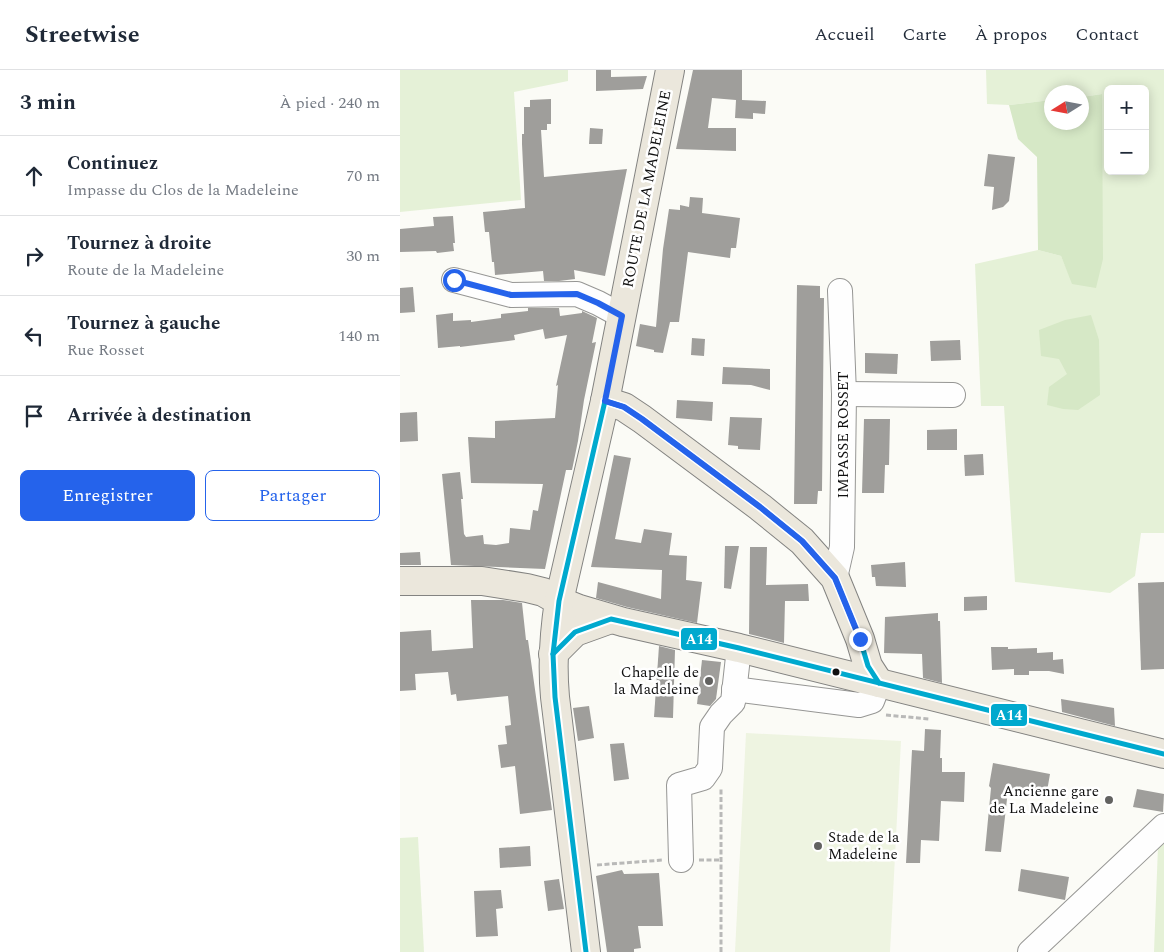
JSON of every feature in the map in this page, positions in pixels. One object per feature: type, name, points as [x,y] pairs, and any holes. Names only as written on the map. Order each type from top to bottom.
[{"type":"main road","name":"ROUTE DE LA MADELEINE","points":[[586,952],[555,697],[553,654],[559,601],[605,401],[670,70]]},
{"type":"main road","points":[[605,401],[624,407],[642,419],[760,507],[802,541],[835,578],[860,639],[868,666],[879,683]]},
{"type":"main road","points":[[400,581],[482,582],[543,592],[559,601],[612,619],[739,648],[1164,754]]},
{"type":"main road","points":[[553,654],[574,632],[612,619]]},
{"type":"street","points":[[454,280],[511,295],[577,294],[622,316]]},
{"type":"street","name":"IMPASSE ROSSET","points":[[835,578],[842,547],[844,394],[840,291]]},
{"type":"street","points":[[844,394],[953,395]]},
{"type":"street","points":[[681,860],[678,785],[703,778],[710,768],[712,727],[733,702],[739,648]]},
{"type":"street","points":[[734,689],[859,705],[872,701],[879,683]]},
{"type":"street","points":[[1030,952],[1164,826]]},
{"type":"path","points":[[886,716],[933,720]]},
{"type":"path","points":[[721,782],[721,952]]},
{"type":"path","points":[[576,868],[661,860],[721,860]]},
{"type":"green space","points":[[400,70],[568,70],[568,81],[514,92],[521,200],[400,212]]},
{"type":"green space","points":[[986,70],[1164,70],[1164,533],[1141,533],[1135,576],[1110,593],[1015,582],[1004,406],[981,406],[975,264],[1038,250],[1061,256],[1073,284],[1102,94],[1089,96],[1089,85],[1044,85],[1044,101],[1009,105],[987,104]]},
{"type":"green space","points":[[1102,94],[1103,259],[1096,288],[1072,284],[1061,256],[1038,250],[1037,157],[1018,139],[1009,105],[1044,101],[1044,130],[1089,130],[1089,96]]},
{"type":"green space","points":[[1091,315],[1099,340],[1100,395],[1078,410],[1047,405],[1049,387],[1067,374],[1059,359],[1041,356],[1039,330],[1065,320]]},
{"type":"green space","name":"Stade de la Madeleine","points":[[746,733],[901,741],[890,952],[735,952]]},
{"type":"green space","points":[[418,837],[424,952],[400,952],[400,838]]},
{"type":"green space","points":[[1164,844],[1164,952],[1154,952],[1158,846]]},
{"type":"building","points":[[596,70],[611,70],[611,77],[647,76],[643,89],[596,91]]},
{"type":"building","points":[[693,70],[742,70],[742,100],[766,101],[765,114],[753,113],[753,119],[735,118],[736,100],[712,98],[708,128],[736,128],[736,151],[676,149]]},
{"type":"building","points":[[551,99],[551,124],[547,124],[547,130],[541,130],[544,177],[627,169],[605,276],[574,270],[575,279],[559,281],[544,281],[543,271],[495,275],[489,232],[485,232],[483,212],[525,208],[522,144],[524,107],[530,107],[530,100]]},
{"type":"building","points":[[590,128],[603,129],[602,144],[589,144]]},
{"type":"building","points":[[988,154],[1015,157],[1009,201],[1003,207],[992,210],[994,187],[984,186]]},
{"type":"building","points":[[690,197],[703,198],[702,213],[740,218],[736,248],[731,248],[730,258],[688,252],[679,322],[670,322],[663,353],[654,352],[654,350],[636,346],[640,324],[656,327],[663,249],[669,209],[680,210],[680,205],[689,207]]},
{"type":"building","points":[[453,216],[454,251],[437,253],[436,251],[400,252],[400,229],[434,226],[433,217]]},
{"type":"building","points":[[797,285],[820,286],[820,298],[824,298],[822,491],[818,491],[817,504],[794,504]]},
{"type":"building","points":[[413,287],[415,312],[400,313],[400,288]]},
{"type":"building","points":[[528,308],[559,308],[560,316],[582,313],[582,311],[597,318],[592,343],[596,342],[572,470],[566,470],[545,569],[451,565],[442,474],[460,472],[464,534],[466,537],[483,535],[484,544],[496,545],[509,543],[510,528],[530,530],[533,510],[538,511],[543,484],[471,483],[468,437],[495,438],[495,421],[555,418],[558,385],[556,386],[567,335],[545,339],[543,329],[514,335],[515,340],[438,348],[436,315],[453,313],[453,321],[471,320],[471,322],[501,318],[501,314],[528,311]]},
{"type":"building","points":[[692,338],[705,339],[704,356],[691,355]]},
{"type":"building","points":[[960,340],[961,360],[931,361],[930,341]]},
{"type":"building","points":[[865,353],[898,354],[897,374],[865,373]]},
{"type":"building","points":[[723,367],[770,369],[770,390],[751,385],[722,384]]},
{"type":"building","points":[[677,400],[713,402],[712,421],[676,418]]},
{"type":"building","points":[[417,412],[418,441],[400,442],[400,413]]},
{"type":"building","points":[[730,417],[762,418],[760,450],[738,449],[738,446],[728,445]]},
{"type":"building","points":[[864,419],[890,419],[889,465],[885,465],[884,493],[862,493]]},
{"type":"building","points":[[957,429],[957,450],[927,450],[927,430]]},
{"type":"building","points":[[983,454],[984,475],[965,476],[964,455]]},
{"type":"building","points":[[614,455],[631,458],[615,539],[641,543],[644,529],[672,533],[669,555],[687,556],[686,580],[702,582],[697,623],[596,598],[598,582],[661,599],[662,570],[591,567]]},
{"type":"building","points":[[725,546],[739,546],[731,589],[724,588]]},
{"type":"building","points":[[750,547],[767,547],[766,585],[808,584],[809,601],[785,601],[784,643],[749,634]]},
{"type":"building","points":[[420,552],[421,565],[400,565],[400,553]]},
{"type":"building","points":[[905,562],[906,587],[876,586],[875,577],[872,577],[871,565]]},
{"type":"building","points":[[1164,582],[1164,669],[1141,670],[1138,583]]},
{"type":"building","points":[[987,596],[987,610],[964,611],[964,597]]},
{"type":"building","points":[[471,600],[503,600],[522,603],[552,810],[520,814],[515,766],[501,768],[498,745],[507,744],[505,726],[511,725],[508,696],[457,701],[456,694],[451,695],[448,672],[415,674],[416,690],[400,691],[400,632],[431,630],[432,651],[473,648]]},
{"type":"building","points":[[938,613],[938,621],[940,621],[942,683],[923,678],[922,654],[884,653],[885,617]]},
{"type":"building","points":[[659,646],[675,650],[673,718],[654,717]]},
{"type":"building","points":[[991,647],[1008,647],[1008,649],[1037,648],[1037,653],[1053,652],[1053,660],[1063,659],[1064,674],[1049,671],[1029,671],[1029,675],[1014,675],[1014,669],[992,670]]},
{"type":"building","name":"Chapelle de la Madeleine","points":[[702,660],[721,662],[716,699],[710,706],[697,704]]},
{"type":"building","points":[[1061,699],[1114,708],[1115,726],[1062,712]]},
{"type":"building","points":[[589,706],[594,738],[578,741],[573,708]]},
{"type":"building","points":[[925,729],[941,730],[940,758],[942,758],[942,772],[965,772],[964,802],[941,801],[939,841],[921,840],[920,863],[906,863],[912,750],[924,751]]},
{"type":"building","points":[[624,743],[629,779],[614,781],[610,744]]},
{"type":"building","points":[[993,763],[1050,774],[1046,797],[1008,790],[1001,852],[985,851],[991,788],[989,786]]},
{"type":"building","points":[[1137,789],[1164,794],[1163,812],[1133,807]]},
{"type":"building","points":[[530,846],[531,866],[500,868],[499,848]]},
{"type":"building","points":[[1021,869],[1069,877],[1065,900],[1018,891]]},
{"type":"building","points":[[622,870],[624,874],[659,873],[663,926],[638,926],[641,948],[634,949],[634,952],[607,952],[596,876]]},
{"type":"building","points":[[559,879],[564,909],[548,911],[544,881]]},
{"type":"building","points":[[501,890],[503,908],[496,909],[498,936],[476,937],[474,891]]},
{"type":"transit line","name":"A14","points":[[605,401],[624,407],[642,419],[760,507],[802,541],[835,578],[860,639],[868,666],[879,683]]},
{"type":"transit line","name":"A14","points":[[586,952],[555,697],[553,654],[559,601],[605,401]]},
{"type":"transit line","name":"A14","points":[[553,654],[575,632],[611,619],[739,648],[1164,754]]},
{"type":"place","name":"Chapelle de la Madeleine","points":[[709,681]]},
{"type":"place","name":"Ancienne gare de La Madeleine","points":[[1109,800]]},
{"type":"place","name":"Stade de la Madeleine","points":[[818,846]]},
{"type":"route","points":[[454,280],[511,295],[577,294],[622,316],[605,401],[624,407],[642,419],[760,507],[802,541],[835,578],[860,639]]}]
